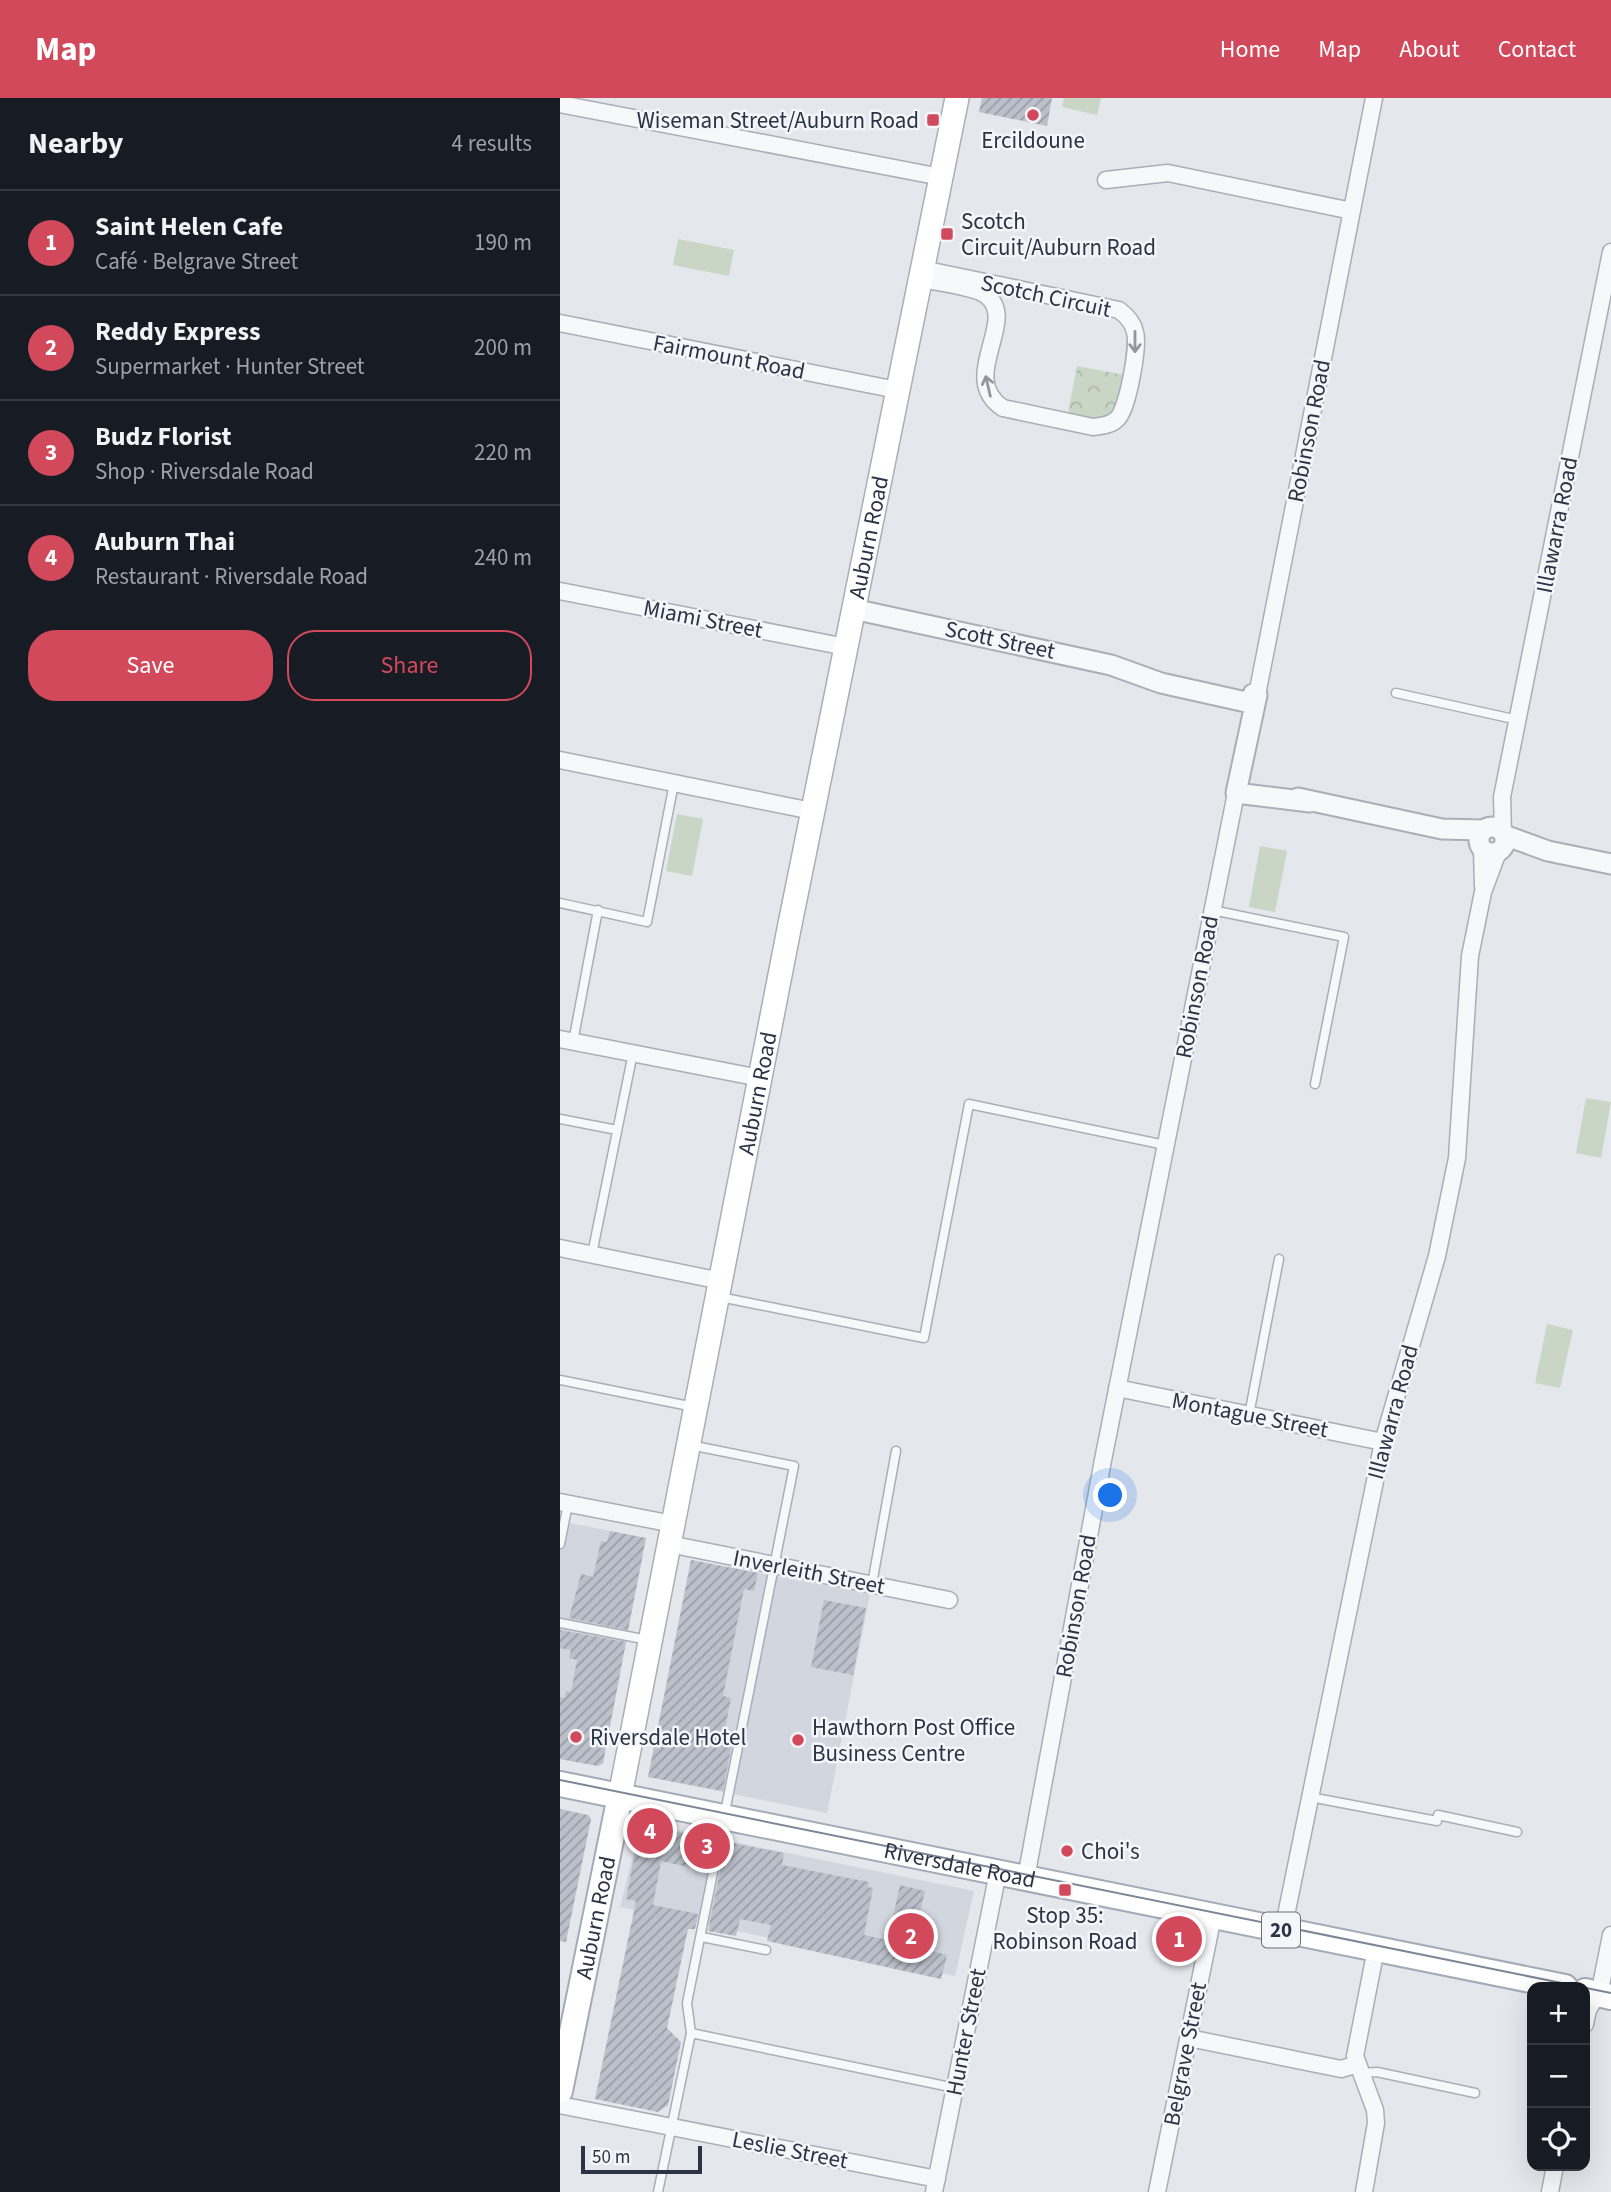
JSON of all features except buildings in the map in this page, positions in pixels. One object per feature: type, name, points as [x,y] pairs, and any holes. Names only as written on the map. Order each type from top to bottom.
[{"type":"main road","name":"Auburn Road","points":[[561,2080],[651,1640],[812,811],[957,98]]},
{"type":"main road","name":"Riversdale Road","points":[[560,1784],[1540,1982]]},
{"type":"street","name":"Robinson Road","points":[[1026,1878],[1117,1388],[1374,98]]},
{"type":"street","points":[[560,104],[941,177]]},
{"type":"street","points":[[1106,180],[1168,173],[1352,211]]},
{"type":"street","name":"Illawarra Road","points":[[1283,1930],[1383,1442],[1437,1256],[1457,1158],[1470,956],[1611,251]]},
{"type":"street","name":"Scotch Circuit","points":[[921,274],[1119,310],[1135,328],[1137,343],[1124,409],[1117,419],[1105,426],[1093,428],[1003,408],[993,401],[986,390],[984,377],[997,315],[995,303],[985,293],[921,274]]},
{"type":"street","name":"Fairmount Road","points":[[560,324],[897,390]]},
{"type":"street","name":"Miami Street","points":[[560,591],[846,648]]},
{"type":"street","name":"Scott Street","points":[[853,609],[1111,665],[1146,676],[1162,676],[1256,700]]},
{"type":"street","points":[[560,761],[812,811]]},
{"type":"street","points":[[1237,786],[1611,864]]},
{"type":"street","points":[[567,1040],[760,1078]]},
{"type":"street","points":[[560,1248],[592,1254],[719,1289]]},
{"type":"street","name":"Montague Street","points":[[1117,1388],[1383,1442]]},
{"type":"street","name":"Inverleith Street","points":[[564,1503],[775,1564],[949,1600]]},
{"type":"street","name":"Hunter Street","points":[[935,2186],[998,1872]]},
{"type":"street","name":"Belgrave Street","points":[[1157,2192],[1213,1916]]},
{"type":"street","points":[[1598,1994],[1611,1935]]},
{"type":"street","points":[[1364,2192],[1376,2123],[1371,2097],[1357,2069],[1356,2048],[1376,1949]]},
{"type":"street","points":[[1189,2038],[1341,2069],[1357,2069]]},
{"type":"street","name":"Leslie Street","points":[[560,2105],[672,2127],[935,2186]]},
{"type":"street","points":[[1550,2192],[1554,2171]]},
{"type":"lane","points":[[1396,693],[1518,720]]},
{"type":"lane","points":[[560,903],[647,922],[674,783]]},
{"type":"lane","points":[[567,1040],[597,910]]},
{"type":"lane","points":[[1212,910],[1344,937],[1315,1084]]},
{"type":"lane","points":[[592,1254],[633,1053]]},
{"type":"lane","points":[[719,1289],[924,1338],[969,1104],[1165,1145]]},
{"type":"lane","points":[[560,1119],[617,1130]]},
{"type":"lane","points":[[1249,1415],[1279,1259]]},
{"type":"lane","points":[[560,1380],[696,1407]]},
{"type":"lane","points":[[658,2192],[691,2034],[687,2003],[794,1466],[689,1445]]},
{"type":"lane","points":[[872,1584],[896,1451]]},
{"type":"lane","points":[[560,1544],[564,1503]]},
{"type":"lane","points":[[560,1623],[651,1640]]},
{"type":"lane","points":[[1310,1797],[1437,1821],[1438,1815],[1517,1832]]},
{"type":"lane","points":[[702,1937],[766,1950]]},
{"type":"lane","points":[[691,2034],[956,2088]]},
{"type":"lane","points":[[1357,2069],[1475,2093]]},
{"type":"shaded area","points":[[560,1521],[646,1538],[603,1763],[598,1766],[560,1759]]},
{"type":"shaded area","points":[[691,1560],[870,1594],[827,1813],[648,1777]]},
{"type":"shaded area","points":[[646,1824],[974,1891],[955,1976],[620,1907],[639,1829]]},
{"type":"green space","points":[[1064,98],[1101,98],[1097,115],[1062,107]]},
{"type":"green space","points":[[678,239],[734,250],[729,276],[673,265]]},
{"type":"green space","points":[[1077,366],[1125,375],[1116,413],[1098,423],[1067,418]]},
{"type":"green space","points":[[677,814],[703,819],[692,876],[666,871]]},
{"type":"green space","points":[[1260,846],[1287,851],[1275,912],[1249,907]]},
{"type":"green space","points":[[1586,1098],[1611,1102],[1601,1158],[1576,1153]]},
{"type":"green space","points":[[1547,1324],[1573,1330],[1560,1388],[1535,1383]]},
{"type":"tram line","points":[[560,1780],[1611,1993]]},
{"type":"place","name":"Ercildoune","points":[[1033,115]]},
{"type":"place","name":"Wiseman Street/Auburn Road","points":[[933,120]]},
{"type":"place","name":"Scotch Circuit/Auburn Road","points":[[947,234]]},
{"type":"place","name":"Riversdale Hotel","points":[[576,1737]]},
{"type":"place","name":"Hawthorn Post Office Business Centre","points":[[798,1740]]},
{"type":"place","name":"Auburn Thai","points":[[650,1831]]},
{"type":"place","name":"Budz Florist","points":[[707,1846]]},
{"type":"place","name":"Choi's","points":[[1067,1851]]},
{"type":"place","name":"Stop 35: Robinson Road","points":[[1065,1890]]},
{"type":"place","name":"Reddy Express","points":[[911,1936]]},
{"type":"place","name":"Saint Helen Cafe","points":[[1179,1939]]}]
